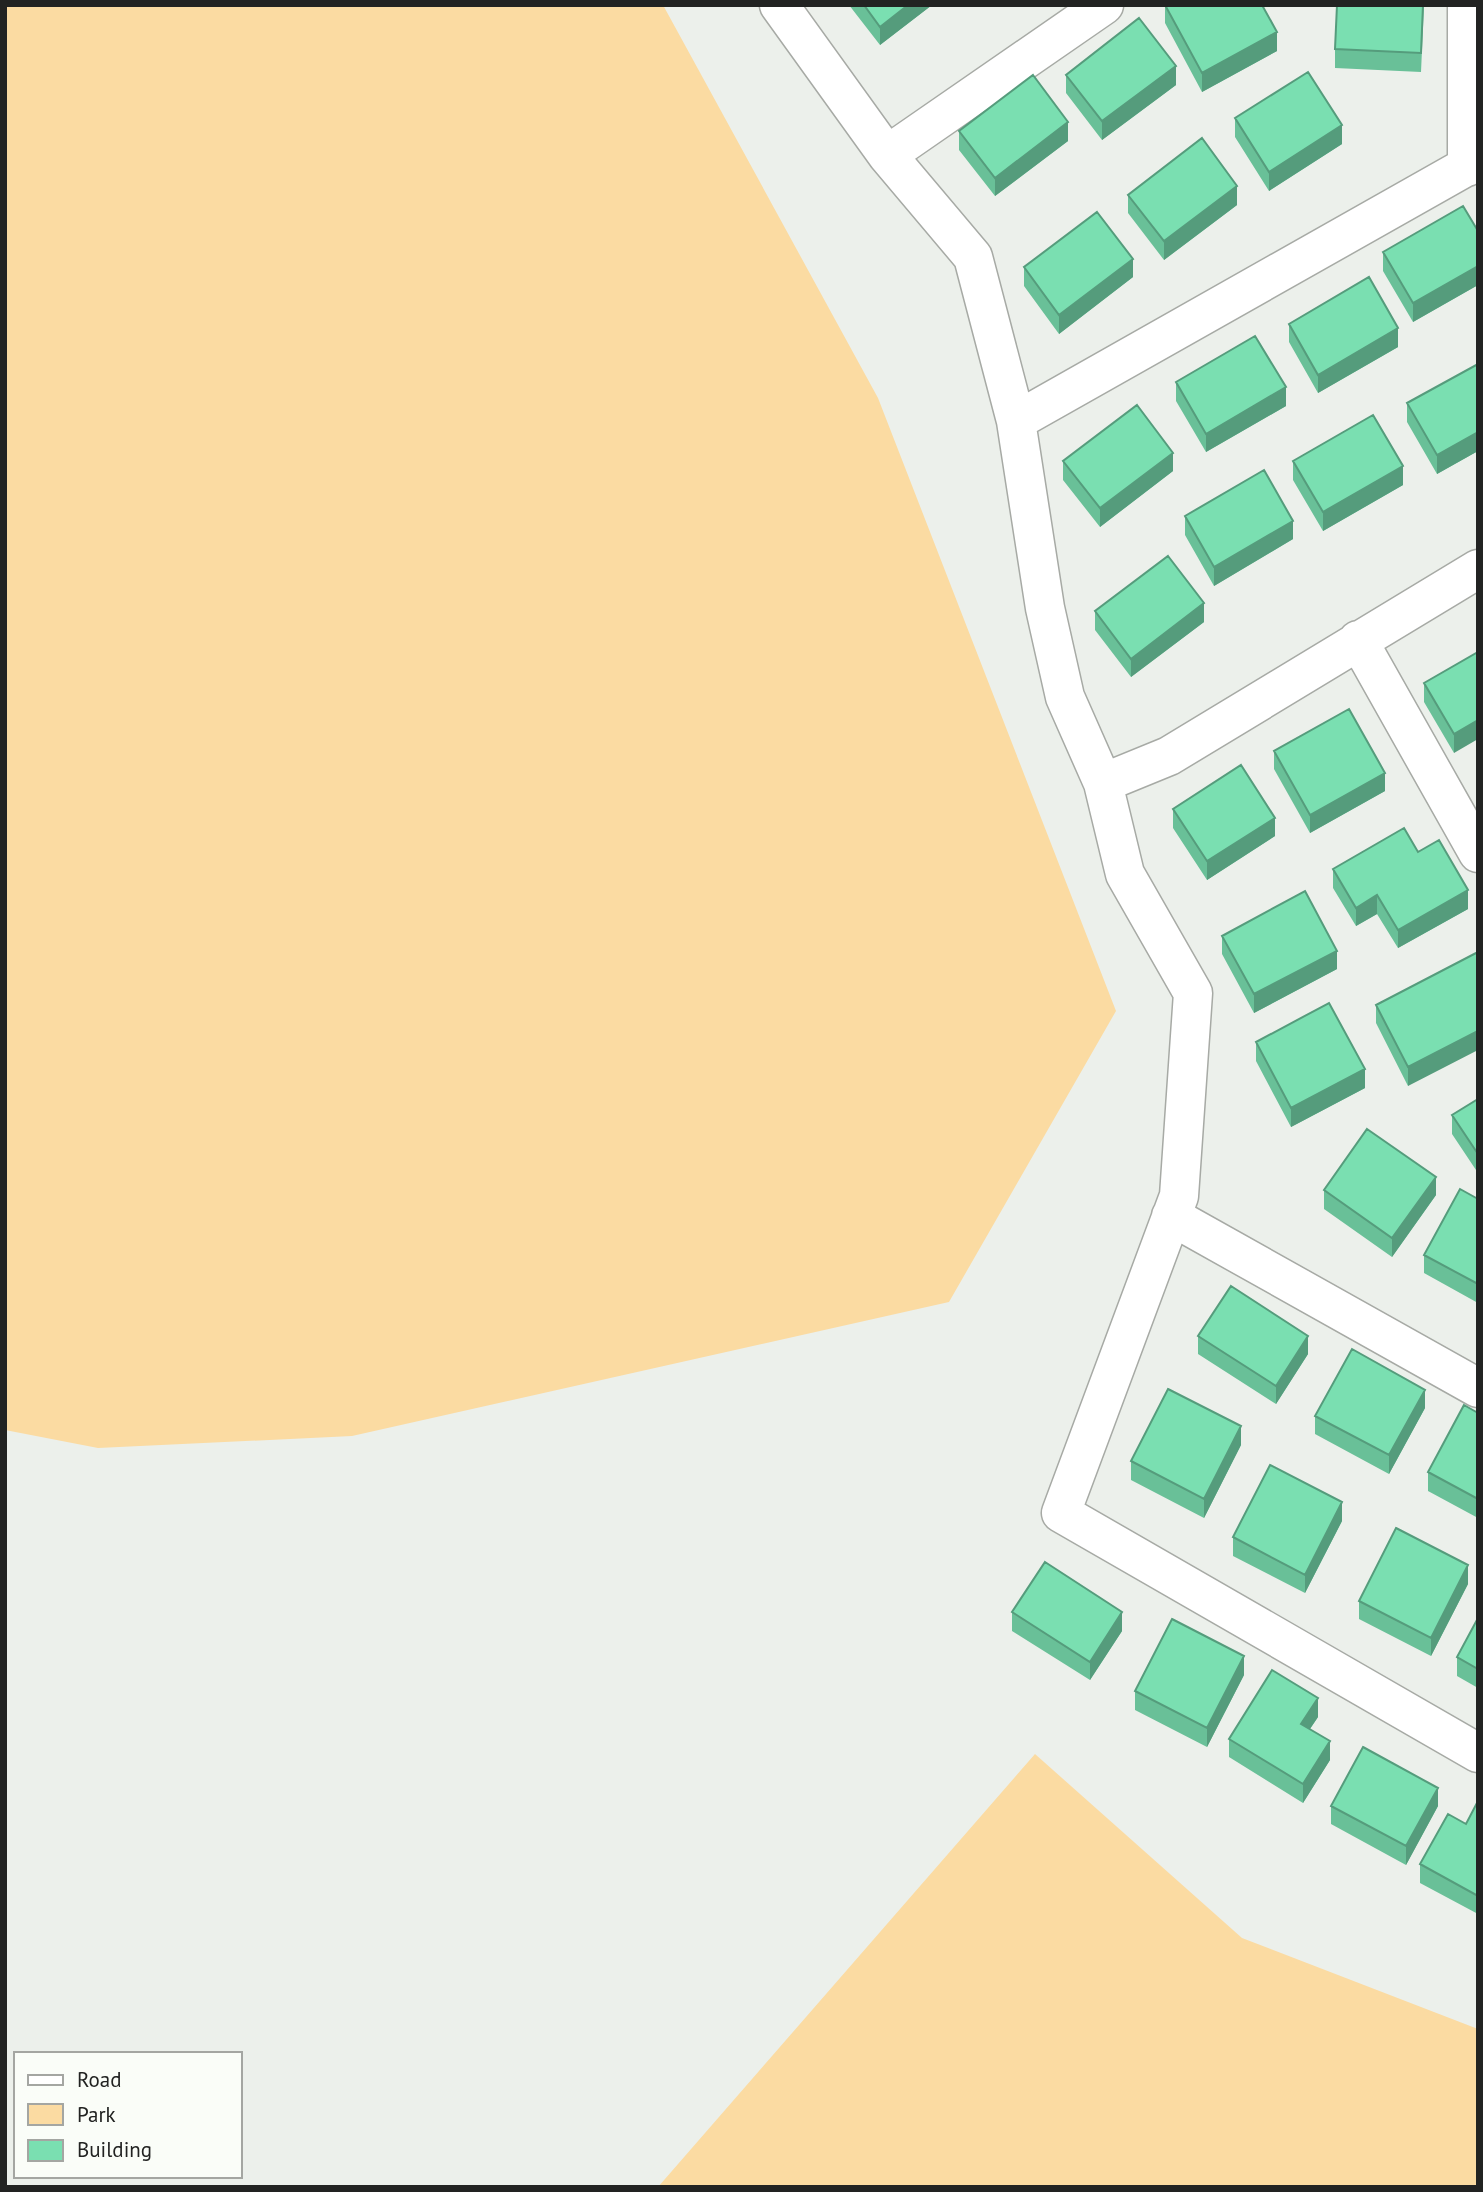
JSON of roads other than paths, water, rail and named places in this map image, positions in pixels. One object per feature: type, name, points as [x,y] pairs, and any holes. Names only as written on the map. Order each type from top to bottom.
[{"type":"street","points":[[779,5],[887,155],[973,257],[1016,421],[1045,608],[1065,698],[1102,783],[1125,874],[1193,993],[1179,1196],[1061,1513],[1478,1753]]},
{"type":"street","points":[[887,155],[1104,5]]},
{"type":"street","points":[[1016,421],[1472,163],[1467,5]]},
{"type":"street","points":[[1102,783],[1169,755],[1478,569]]},
{"type":"street","points":[[1358,640],[1478,853]]},
{"type":"street","points":[[1171,1216],[1478,1388]]}]
